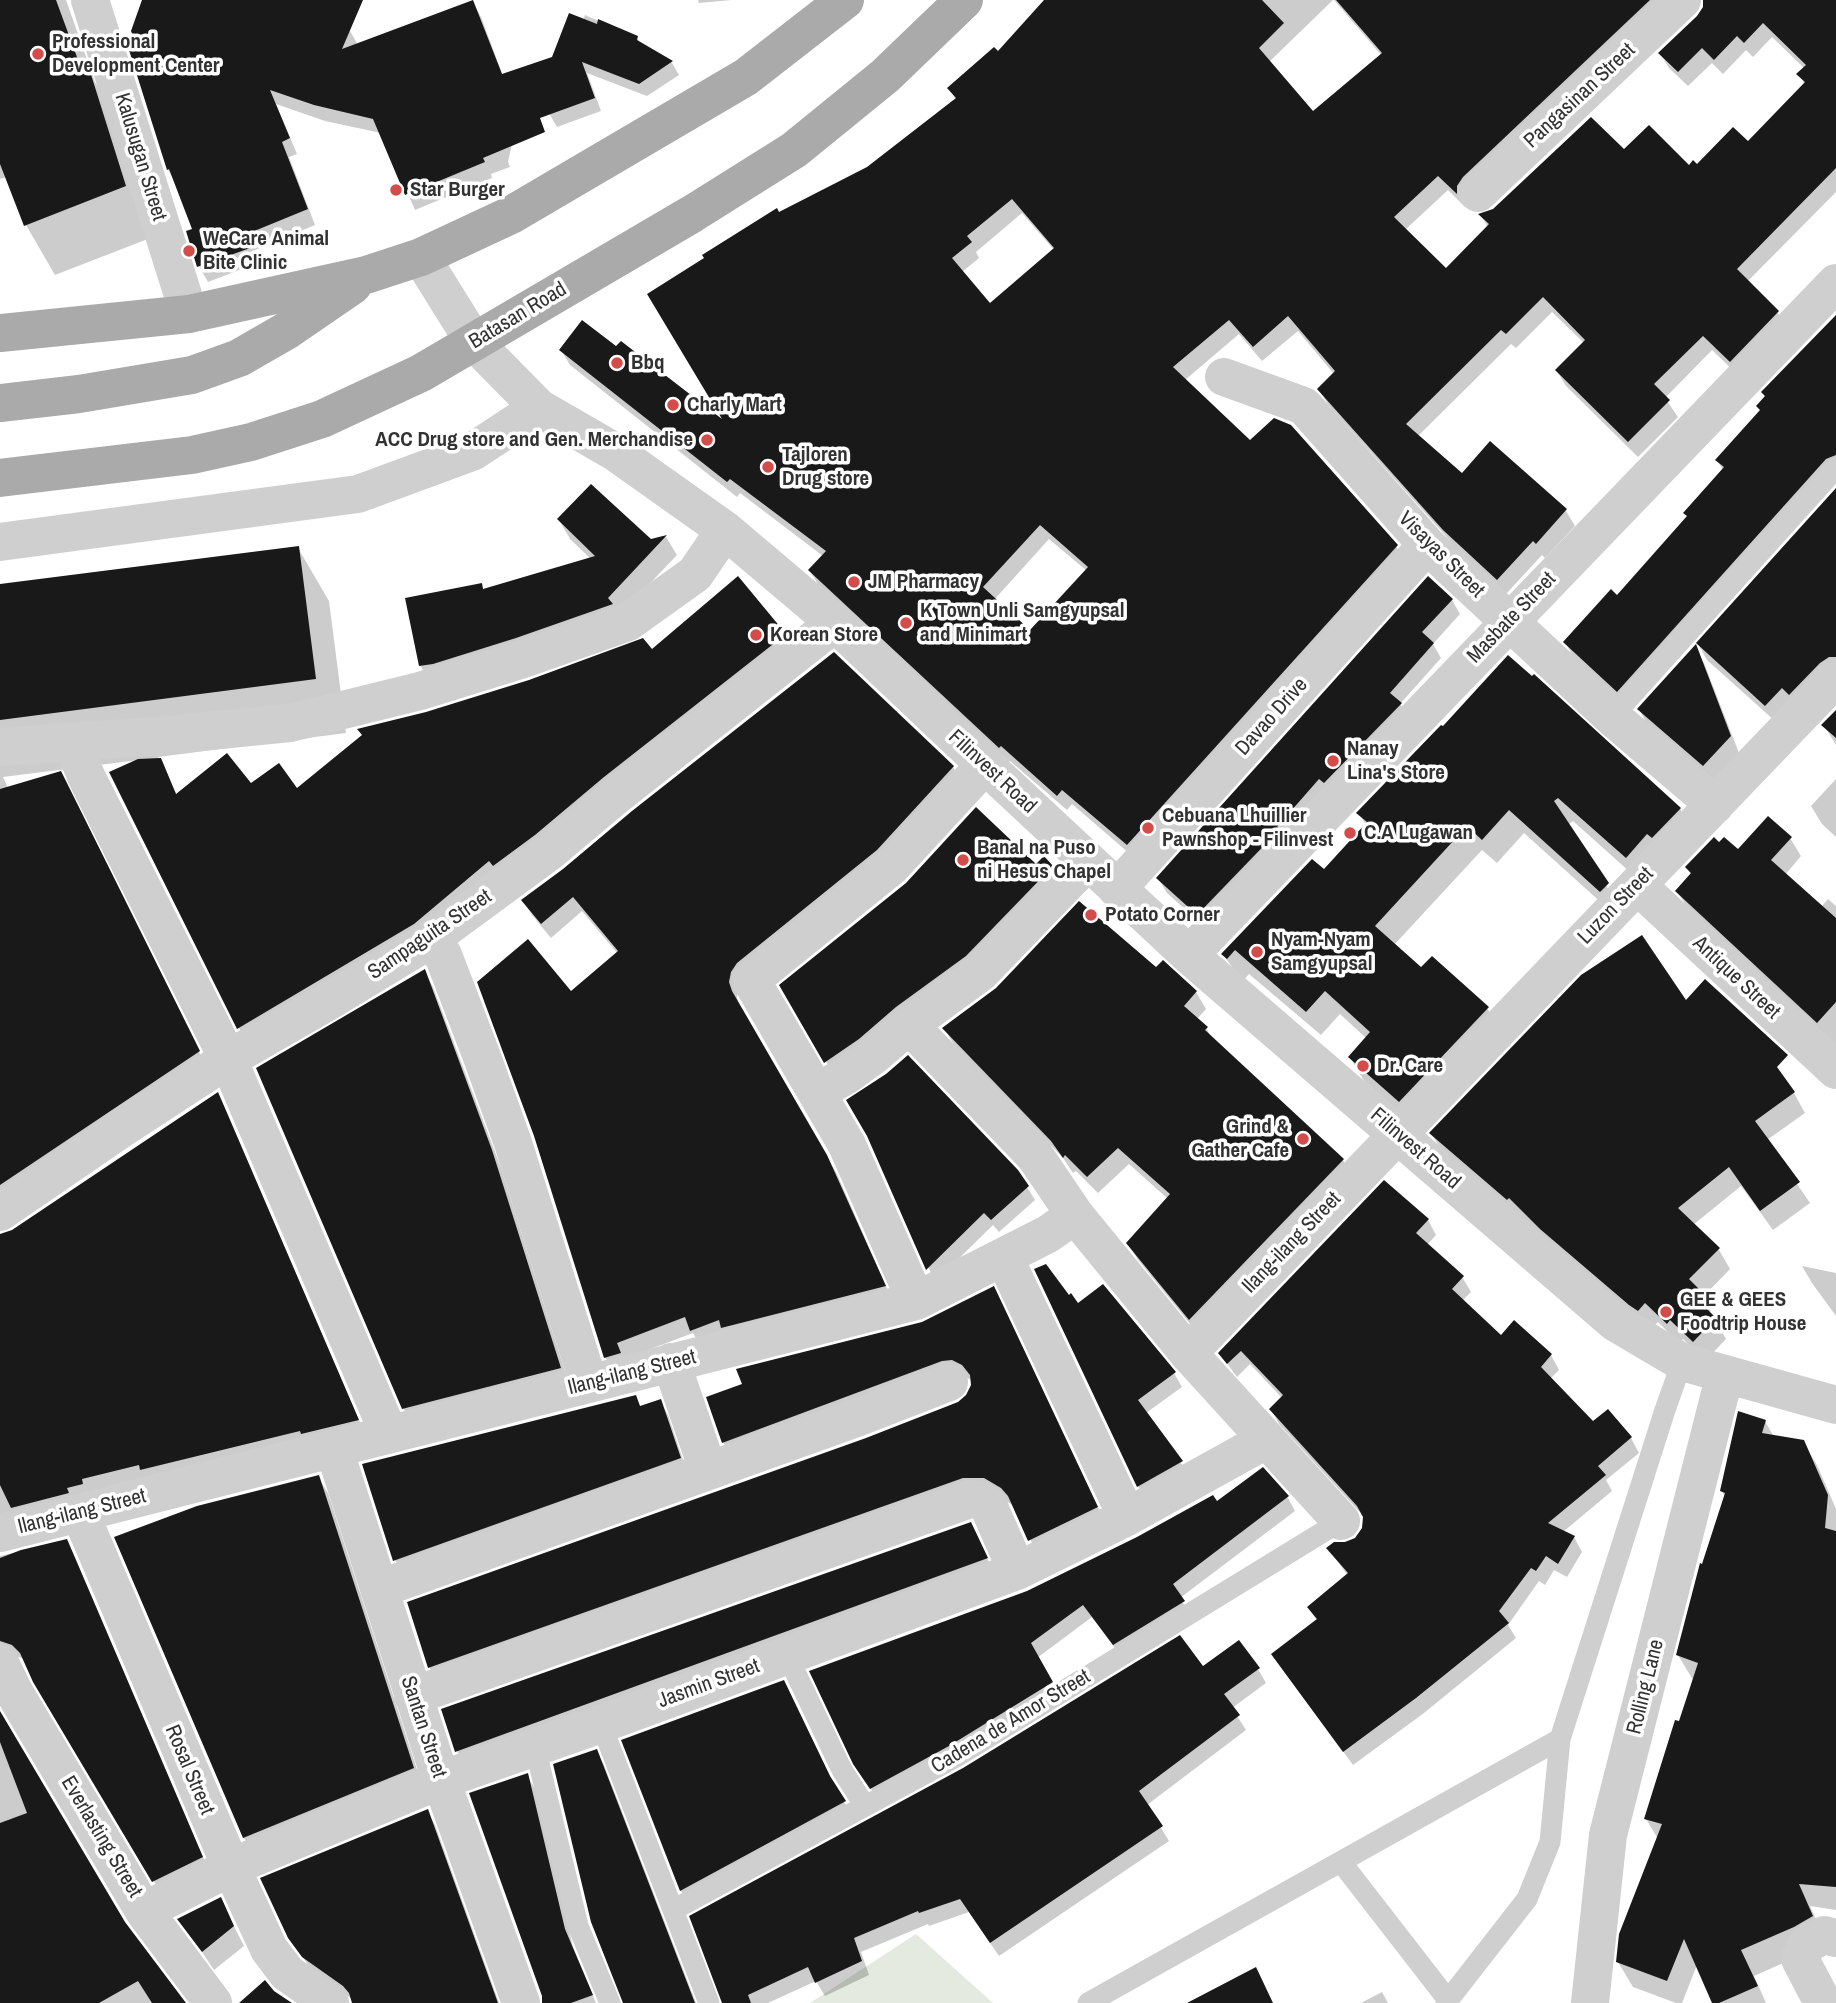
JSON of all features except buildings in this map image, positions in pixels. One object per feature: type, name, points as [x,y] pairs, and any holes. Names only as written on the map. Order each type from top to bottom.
[{"type":"main road","points":[[0,333],[189,314],[366,275],[421,257],[511,215],[736,84],[845,0]]},
{"type":"main road","name":"Batasan Road","points":[[0,478],[192,455],[251,442],[321,419],[421,373],[692,214],[794,150],[885,76],[964,0]]},
{"type":"main road","points":[[0,403],[79,394],[192,375],[239,358],[286,331],[366,275]]},
{"type":"street","name":"Kalusugan Street","points":[[90,0],[189,314]]},
{"type":"street","name":"Pangasinan Street","points":[[1478,192],[1682,0]]},
{"type":"street","name":"Filinvest Road","points":[[421,257],[474,342],[539,408],[615,452],[725,530],[835,623],[1189,954],[1616,1323],[1682,1362],[1835,1409]]},
{"type":"street","name":"Masbate Street","points":[[1189,954],[1836,283]]},
{"type":"street","name":"Visayas Street","points":[[1224,377],[1304,406],[1427,545],[1612,717],[1715,805]]},
{"type":"street","points":[[0,542],[358,494],[472,452],[539,408]]},
{"type":"street","points":[[0,747],[74,743],[296,722],[420,691],[628,622],[695,574],[725,530]]},
{"type":"street","name":"Davao Drive","points":[[1118,889],[1427,545]]},
{"type":"street","name":"Sampaguita Street","points":[[0,1212],[228,1059],[428,941],[549,852],[618,794],[835,623]]},
{"type":"street","name":"Luzon Street","points":[[1397,1134],[1836,678]]},
{"type":"street","points":[[74,743],[86,776],[228,1059],[389,1434]]},
{"type":"street","points":[[916,1300],[847,1145],[751,980],[892,866],[985,765]]},
{"type":"street","points":[[817,1092],[847,1075],[980,973],[1088,861]]},
{"type":"street","name":"Antique Street","points":[[1636,885],[1830,1053]]},
{"type":"street","points":[[428,941],[443,955],[482,1057],[513,1143],[589,1384]]},
{"type":"street","points":[[909,1025],[1035,1156],[1075,1215],[1188,1353],[1341,1521]]},
{"type":"street","name":"Ilang-ilang Street","points":[[1188,1353],[1397,1134]]},
{"type":"street","name":"Ilang-ilang Street","points":[[1,1530],[80,1513],[916,1300],[1048,1234],[1075,1215]]},
{"type":"street","points":[[1003,1257],[1128,1517]]},
{"type":"street","points":[[671,1362],[708,1470]]},
{"type":"street","name":"Rolling Lane","points":[[1590,2003],[1608,1835],[1725,1374]]},
{"type":"street","points":[[379,1589],[859,1417],[949,1382]]},
{"type":"street","name":"Jasmin Street","points":[[144,1911],[231,1867],[441,1780],[1017,1571],[1128,1517],[1265,1440]]},
{"type":"street","name":"Santan Street","points":[[334,1449],[412,1696],[520,2003]]},
{"type":"street","points":[[412,1696],[970,1499],[981,1500],[988,1505],[1017,1571]]},
{"type":"street","name":"Rosal Street","points":[[80,1513],[231,1867],[269,1949],[287,1973],[330,2003]]},
{"type":"street","name":"Everlasting Street","points":[[0,1663],[14,1692],[144,1911],[213,2003]]},
{"type":"street","points":[[1823,2003],[1800,1959],[1807,1944],[1824,1936],[1836,1938]]},
{"type":"lane","points":[[1612,717],[1836,468]]},
{"type":"lane","points":[[1341,1862],[1447,2002],[1527,1899],[1550,1842],[1560,1739],[1682,1362]]},
{"type":"lane","name":"Cadena de Amor Street","points":[[673,1910],[956,1757],[1341,1521]]},
{"type":"lane","points":[[787,1655],[842,1770],[865,1806]]},
{"type":"lane","points":[[601,1724],[709,2003]]},
{"type":"lane","points":[[1088,2003],[1560,1739]]},
{"type":"lane","points":[[535,1747],[578,1926],[610,2003]]},
{"type":"shaded area","points":[[916,1934],[993,2003],[810,2003]]},
{"type":"place","name":"Professional Development Center","points":[[38,54]]},
{"type":"place","name":"Star Burger","points":[[396,190]]},
{"type":"place","name":"WeCare Animal Bite Clinic","points":[[189,251]]},
{"type":"place","name":"Bbq","points":[[617,363]]},
{"type":"place","name":"Charly Mart","points":[[673,405]]},
{"type":"place","name":"ACC Drug store and Gen. Merchandise","points":[[707,440]]},
{"type":"place","name":"Tajloren Drug store","points":[[768,467]]},
{"type":"place","name":"JM Pharmacy","points":[[854,582]]},
{"type":"place","name":"K Town Unli Samgyupsal and Minimart","points":[[906,623]]},
{"type":"place","name":"Korean Store","points":[[756,635]]},
{"type":"place","name":"Nanay Lina's Store","points":[[1333,761]]},
{"type":"place","name":"Cebuana Lhuillier Pawnshop - Filinvest","points":[[1148,828]]},
{"type":"place","name":"C.A Lugawan","points":[[1350,833]]},
{"type":"place","name":"Banal na Puso ni Hesus Chapel","points":[[963,860]]},
{"type":"place","name":"Potato Corner","points":[[1091,915]]},
{"type":"place","name":"Nyam-Nyam Samgyupsal","points":[[1257,952]]},
{"type":"place","name":"Dr. Care","points":[[1363,1066]]},
{"type":"place","name":"Grind & Gather Cafe","points":[[1303,1139]]},
{"type":"place","name":"GEE & GEES Foodtrip House","points":[[1666,1312]]}]
